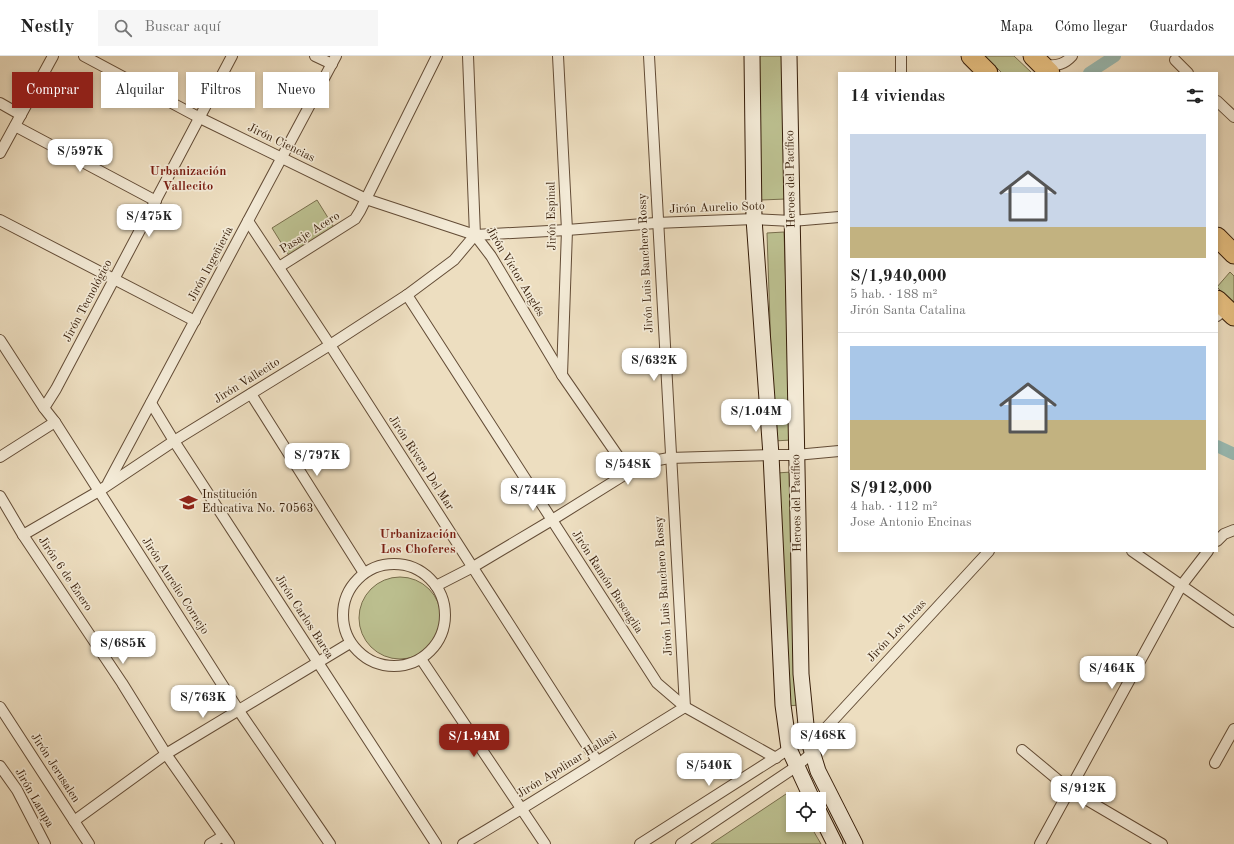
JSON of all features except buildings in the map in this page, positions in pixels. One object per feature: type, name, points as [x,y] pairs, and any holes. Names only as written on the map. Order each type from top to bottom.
[{"type":"highway","points":[[971,56],[987,72]]},
{"type":"highway","points":[[1218,238],[1234,254]]},
{"type":"street","points":[[0,153],[53,56]]},
{"type":"street","name":"Jirón Ciencias","points":[[84,56],[200,118],[366,199],[475,234]]},
{"type":"street","name":"Jirón Tecnológico","points":[[44,408],[56,390],[232,56]]},
{"type":"street","points":[[315,56],[334,60]]},
{"type":"street","name":"Pasaje Acero","points":[[279,267],[349,224],[355,218],[360,211],[437,56]]},
{"type":"street","name":"Jirón Víctor Anglés","points":[[468,56],[475,234],[491,256],[562,375],[629,472]]},
{"type":"street","name":"Jirón Espinal","points":[[558,56],[567,230],[562,375]]},
{"type":"street","name":"Jirón Luis Banchero Rossy","points":[[650,56],[656,223],[685,708]]},
{"type":"street","name":"Heroes del Pacífico","points":[[752,56],[754,219],[772,455],[782,706],[789,749],[809,792]]},
{"type":"street","name":"Heroes del Pacífico","points":[[789,56],[796,455],[802,674],[807,735],[818,771],[855,844]]},
{"type":"street","points":[[901,56],[901,72]]},
{"type":"street","points":[[1042,65],[1058,65],[1067,62],[1072,56]]},
{"type":"street","name":"Jirón Ingeñiería","points":[[108,484],[334,60]]},
{"type":"street","points":[[1175,60],[1187,72]]},
{"type":"street","points":[[1218,102],[1234,117]]},
{"type":"street","points":[[0,103],[21,115]]},
{"type":"street","points":[[15,126],[156,201]]},
{"type":"street","name":"Jirón Aurelio Soto","points":[[475,234],[567,230],[656,223],[754,219],[792,221],[838,217]]},
{"type":"street","points":[[0,220],[195,321]]},
{"type":"street","name":"Jirón Rivera Del Mar","points":[[248,221],[330,345],[597,760]]},
{"type":"street","name":"Jirón Vallecito","points":[[23,535],[99,491],[174,441],[330,345],[407,295],[454,260],[475,234]]},
{"type":"street","name":"Jirón Ramón Buscaglia","points":[[407,295],[657,683],[685,708],[776,758]]},
{"type":"street","name":"Jirón Aurelio Cornejo","points":[[0,340],[4,356],[55,422],[239,711],[330,844]]},
{"type":"street","points":[[251,394],[364,573]]},
{"type":"street","name":"Jirón Carlos Barea","points":[[152,404],[174,441],[436,844]]},
{"type":"street","points":[[0,457],[55,422]]},
{"type":"street","points":[[436,586],[473,567],[629,472],[653,461],[669,458],[796,455],[838,451]]},
{"type":"street","name":"Jirón 6 de Enero","points":[[0,496],[23,535],[122,684],[166,754],[226,840]]},
{"type":"street","points":[[1218,540],[1224,534],[1234,530]]},
{"type":"street","name":"Jirón Los Incas","points":[[825,729],[988,552]]},
{"type":"street","points":[[1133,552],[1234,622]]},
{"type":"street","points":[[1040,844],[1181,586],[1207,552]]},
{"type":"street","points":[[403,564],[422,572],[436,586],[443,601],[445,617],[442,634],[434,648],[421,659],[402,667],[382,666],[364,658],[350,643],[343,625],[343,605],[350,587],[364,573],[383,565],[403,564]]},
{"type":"street","points":[[74,821],[166,754],[350,643]]},
{"type":"street","points":[[421,659],[545,844]]},
{"type":"street","name":"Jirón Jerusalen","points":[[0,707],[89,844]]},
{"type":"street","name":"Jirón Apolinar Hallasi","points":[[463,844],[522,810],[597,760],[685,708]]},
{"type":"street","points":[[640,844],[776,758],[807,735],[825,729]]},
{"type":"street","points":[[681,844],[797,766],[813,752],[825,729]]},
{"type":"street","points":[[1215,763],[1234,729]]},
{"type":"street","points":[[1022,750],[1070,790],[1162,844]]},
{"type":"street","name":"Jirón Lampa","points":[[0,766],[17,790],[45,844]]},
{"type":"street","points":[[826,826],[835,844]]},
{"type":"street","points":[[210,844],[226,840]]},
{"type":"green space","points":[[758,56],[782,56],[786,199],[761,200]]},
{"type":"green space","points":[[985,56],[1014,56],[1031,72],[1001,72]]},
{"type":"green space","points":[[317,200],[335,229],[290,257],[272,228]]},
{"type":"green space","points":[[784,232],[791,440],[774,441],[767,233]]},
{"type":"green space","points":[[1230,272],[1234,276],[1234,304],[1218,288],[1218,286]]},
{"type":"green space","points":[[791,472],[800,705],[786,706],[777,473]]},
{"type":"green space","points":[[400,577],[416,580],[429,589],[438,602],[441,618],[438,634],[429,647],[416,656],[400,659],[384,656],[371,647],[362,634],[359,618],[362,602],[371,589],[384,580]]},
{"type":"green space","points":[[786,794],[786,832],[814,832],[821,844],[711,844]]},
{"type":"waterway","points":[[1091,72],[1115,56]]},
{"type":"waterway","points":[[1218,446],[1234,454]]},
{"type":"place","name":"Institución Educativa No. 70563","points":[[189,502]]},
{"type":"district","name":"Urbanización Vallecito","points":[[188,178]]},
{"type":"district","name":"Urbanización Los Choferes","points":[[418,542]]}]
